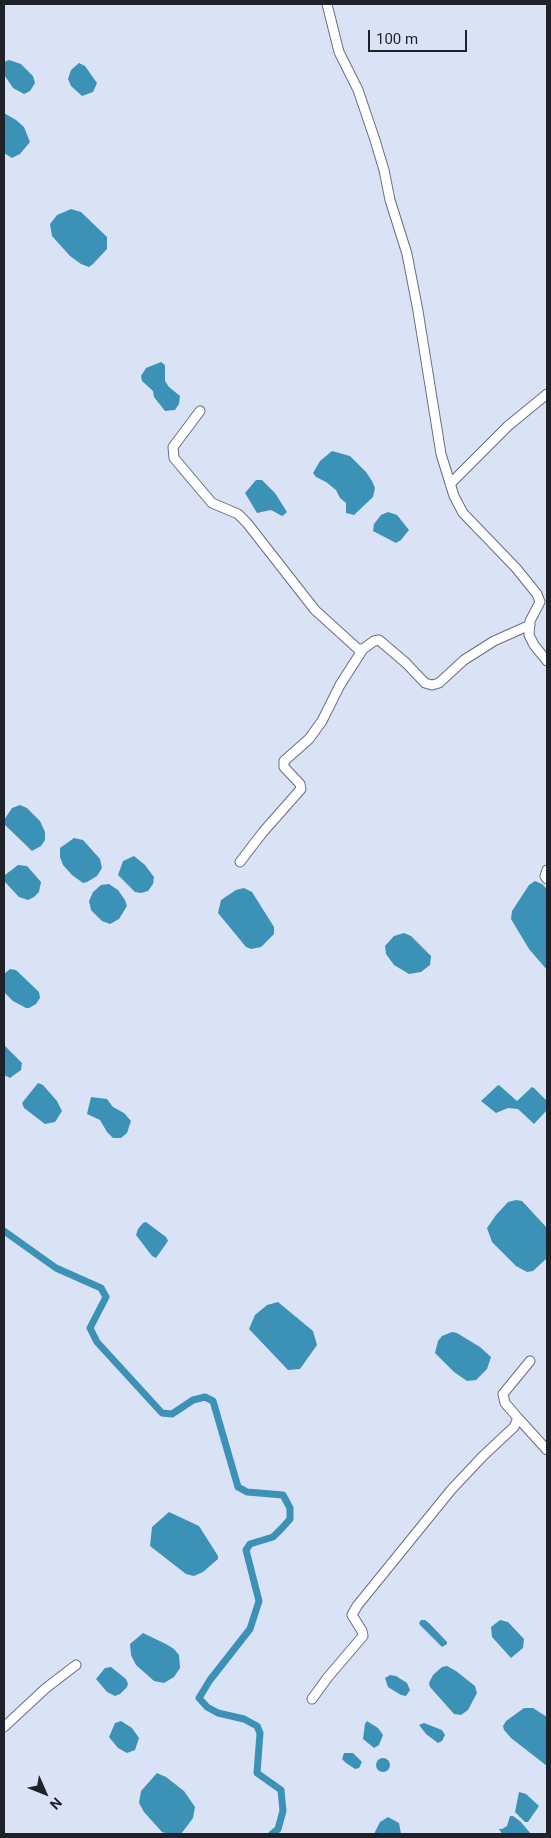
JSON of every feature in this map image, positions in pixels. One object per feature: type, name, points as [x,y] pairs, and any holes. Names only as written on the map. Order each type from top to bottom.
[{"type":"street","points":[[327,4],[339,52],[358,90],[375,140],[390,200],[407,254],[441,454],[454,496],[463,513],[516,568],[537,594],[540,602],[530,625],[529,635],[534,645],[547,661]]},
{"type":"street","points":[[450,484],[508,426],[547,394]]},
{"type":"street","points":[[200,412],[173,446],[174,458],[212,503],[238,514],[247,523],[315,610],[358,649],[363,649]]},
{"type":"street","points":[[240,862],[263,832],[301,789],[300,784],[284,767],[284,761],[301,747],[322,721],[340,685],[363,649],[374,641],[379,640],[406,663],[425,683],[432,685],[439,683],[464,660],[494,641],[530,625]]},
{"type":"street","points":[[547,870],[545,876],[547,878]]},
{"type":"street","points":[[530,1361],[503,1394],[505,1403],[547,1450]]},
{"type":"street","points":[[312,1699],[363,1636],[362,1631],[352,1616],[358,1606],[451,1490],[514,1427],[518,1418]]},
{"type":"street","points":[[4,1726],[46,1688],[76,1665]]},
{"type":"water","points":[[9,60],[21,64],[33,76],[35,83],[30,91],[24,94],[13,88],[5,76],[4,62]]},
{"type":"water","points":[[79,63],[85,66],[97,83],[93,92],[82,96],[71,86],[68,79],[71,70]]},
{"type":"water","points":[[4,113],[24,127],[30,142],[20,154],[12,158],[4,153]]},
{"type":"water","points":[[71,209],[81,212],[107,237],[107,249],[89,267],[70,256],[52,236],[50,224],[57,215]]},
{"type":"water","points":[[161,362],[165,365],[165,381],[180,396],[179,404],[175,410],[165,411],[154,397],[153,391],[142,381],[141,376],[146,368]]},
{"type":"water","points":[[332,451],[350,456],[366,472],[375,488],[373,497],[354,515],[346,513],[346,503],[340,498],[336,490],[313,473],[320,461]]},
{"type":"water","points":[[256,480],[262,480],[275,493],[287,512],[285,514],[282,516],[271,510],[257,513],[245,493]]},
{"type":"water","points":[[388,512],[397,515],[409,530],[396,543],[373,531],[374,524],[381,515]]},
{"type":"water","points":[[20,805],[27,808],[40,821],[45,832],[45,840],[41,846],[32,851],[5,825],[4,820],[12,808]]},
{"type":"water","points":[[74,838],[83,840],[100,859],[102,868],[97,876],[83,883],[63,865],[60,857],[60,848]]},
{"type":"water","points":[[134,856],[145,865],[154,877],[153,884],[148,891],[135,892],[118,875],[123,861]]},
{"type":"water","points":[[18,865],[27,866],[41,882],[39,892],[28,900],[19,897],[5,882],[5,875]]},
{"type":"water","points":[[535,881],[547,889],[547,970],[529,949],[511,919],[512,911],[529,885]]},
{"type":"water","points":[[109,884],[118,890],[127,906],[119,919],[110,924],[102,921],[91,910],[89,901],[93,892],[101,885]]},
{"type":"water","points":[[244,888],[252,892],[274,927],[274,934],[261,947],[251,949],[246,947],[218,913],[221,900],[236,890]]},
{"type":"water","points":[[404,933],[411,936],[431,956],[430,965],[421,972],[409,974],[394,965],[386,954],[385,946],[394,936]]},
{"type":"water","points":[[10,969],[16,970],[39,992],[40,998],[36,1004],[26,1008],[13,1001],[4,992],[4,974]]},
{"type":"water","points":[[4,1045],[22,1063],[21,1070],[10,1078],[4,1075]]},
{"type":"water","points":[[38,1083],[43,1085],[57,1101],[62,1111],[55,1122],[45,1124],[24,1108],[22,1103]]},
{"type":"water","points":[[499,1085],[517,1101],[532,1087],[534,1088],[547,1101],[547,1110],[534,1124],[518,1109],[508,1108],[496,1113],[481,1101]]},
{"type":"water","points":[[91,1097],[107,1099],[113,1107],[124,1113],[131,1121],[127,1133],[121,1138],[113,1138],[100,1120],[87,1114]]},
{"type":"water","points":[[522,1201],[547,1228],[547,1258],[533,1271],[527,1272],[516,1266],[492,1242],[487,1228],[508,1202]]},
{"type":"water","points":[[146,1222],[166,1237],[168,1241],[156,1258],[152,1256],[136,1235],[138,1229]]},
{"type":"water","points":[[278,1302],[313,1331],[317,1345],[300,1369],[288,1370],[249,1329],[255,1315],[267,1305]]},
{"type":"water","points":[[452,1332],[480,1347],[491,1357],[487,1369],[476,1380],[467,1381],[454,1372],[435,1353],[438,1341],[442,1336]]},
{"type":"water","points":[[169,1512],[199,1526],[218,1556],[218,1559],[203,1572],[194,1576],[186,1574],[150,1546],[152,1527]]},
{"type":"water","points":[[421,1620],[429,1623],[447,1644],[442,1647],[420,1625]]},
{"type":"water","points":[[500,1620],[508,1622],[524,1639],[523,1648],[511,1658],[492,1637],[491,1627]]},
{"type":"water","points":[[143,1633],[166,1644],[179,1655],[180,1668],[174,1677],[164,1683],[154,1681],[136,1665],[131,1655],[130,1644]]},
{"type":"water","points":[[447,1666],[475,1686],[477,1693],[468,1710],[461,1715],[454,1714],[430,1687],[429,1683],[433,1675],[442,1667]]},
{"type":"water","points":[[111,1667],[126,1679],[128,1684],[120,1694],[115,1696],[107,1692],[96,1679],[105,1668]]},
{"type":"water","points":[[390,1675],[396,1676],[407,1683],[410,1690],[406,1696],[388,1687],[385,1678]]},
{"type":"water","points":[[524,1708],[533,1708],[547,1717],[547,1766],[511,1738],[504,1730],[503,1726],[506,1721]]},
{"type":"water","points":[[121,1721],[132,1728],[139,1738],[135,1750],[127,1753],[118,1748],[109,1737],[115,1723]]},
{"type":"water","points":[[367,1721],[378,1728],[383,1735],[379,1745],[374,1748],[363,1739]]},
{"type":"water","points":[[424,1723],[442,1730],[445,1735],[442,1741],[438,1743],[426,1734],[419,1725]]},
{"type":"water","points":[[344,1753],[353,1753],[362,1762],[359,1768],[355,1769],[342,1759]]},
{"type":"water","points":[[380,1758],[386,1758],[390,1765],[386,1772],[380,1772],[376,1768],[376,1762]]},
{"type":"water","points":[[157,1773],[166,1777],[184,1791],[195,1807],[193,1818],[181,1834],[162,1832],[144,1812],[139,1803],[141,1791]]},
{"type":"water","points":[[519,1792],[526,1794],[539,1806],[528,1822],[525,1822],[515,1812]]},
{"type":"water","points":[[510,1816],[521,1822],[531,1834],[502,1834],[499,1829],[507,1826]]},
{"type":"water","points":[[388,1817],[399,1823],[401,1834],[374,1834],[380,1822]]},
{"type":"waterway","points":[[4,1231],[56,1268],[101,1288],[106,1297],[90,1328],[97,1342],[162,1413],[172,1414],[193,1400],[205,1397],[213,1401],[238,1487],[247,1492],[283,1495],[290,1508],[290,1519],[273,1537],[250,1544],[246,1550],[259,1601],[250,1629],[210,1680],[199,1698],[207,1707],[218,1713],[244,1719],[257,1726],[260,1733],[257,1773],[281,1790],[283,1811],[278,1829],[272,1834]]}]
